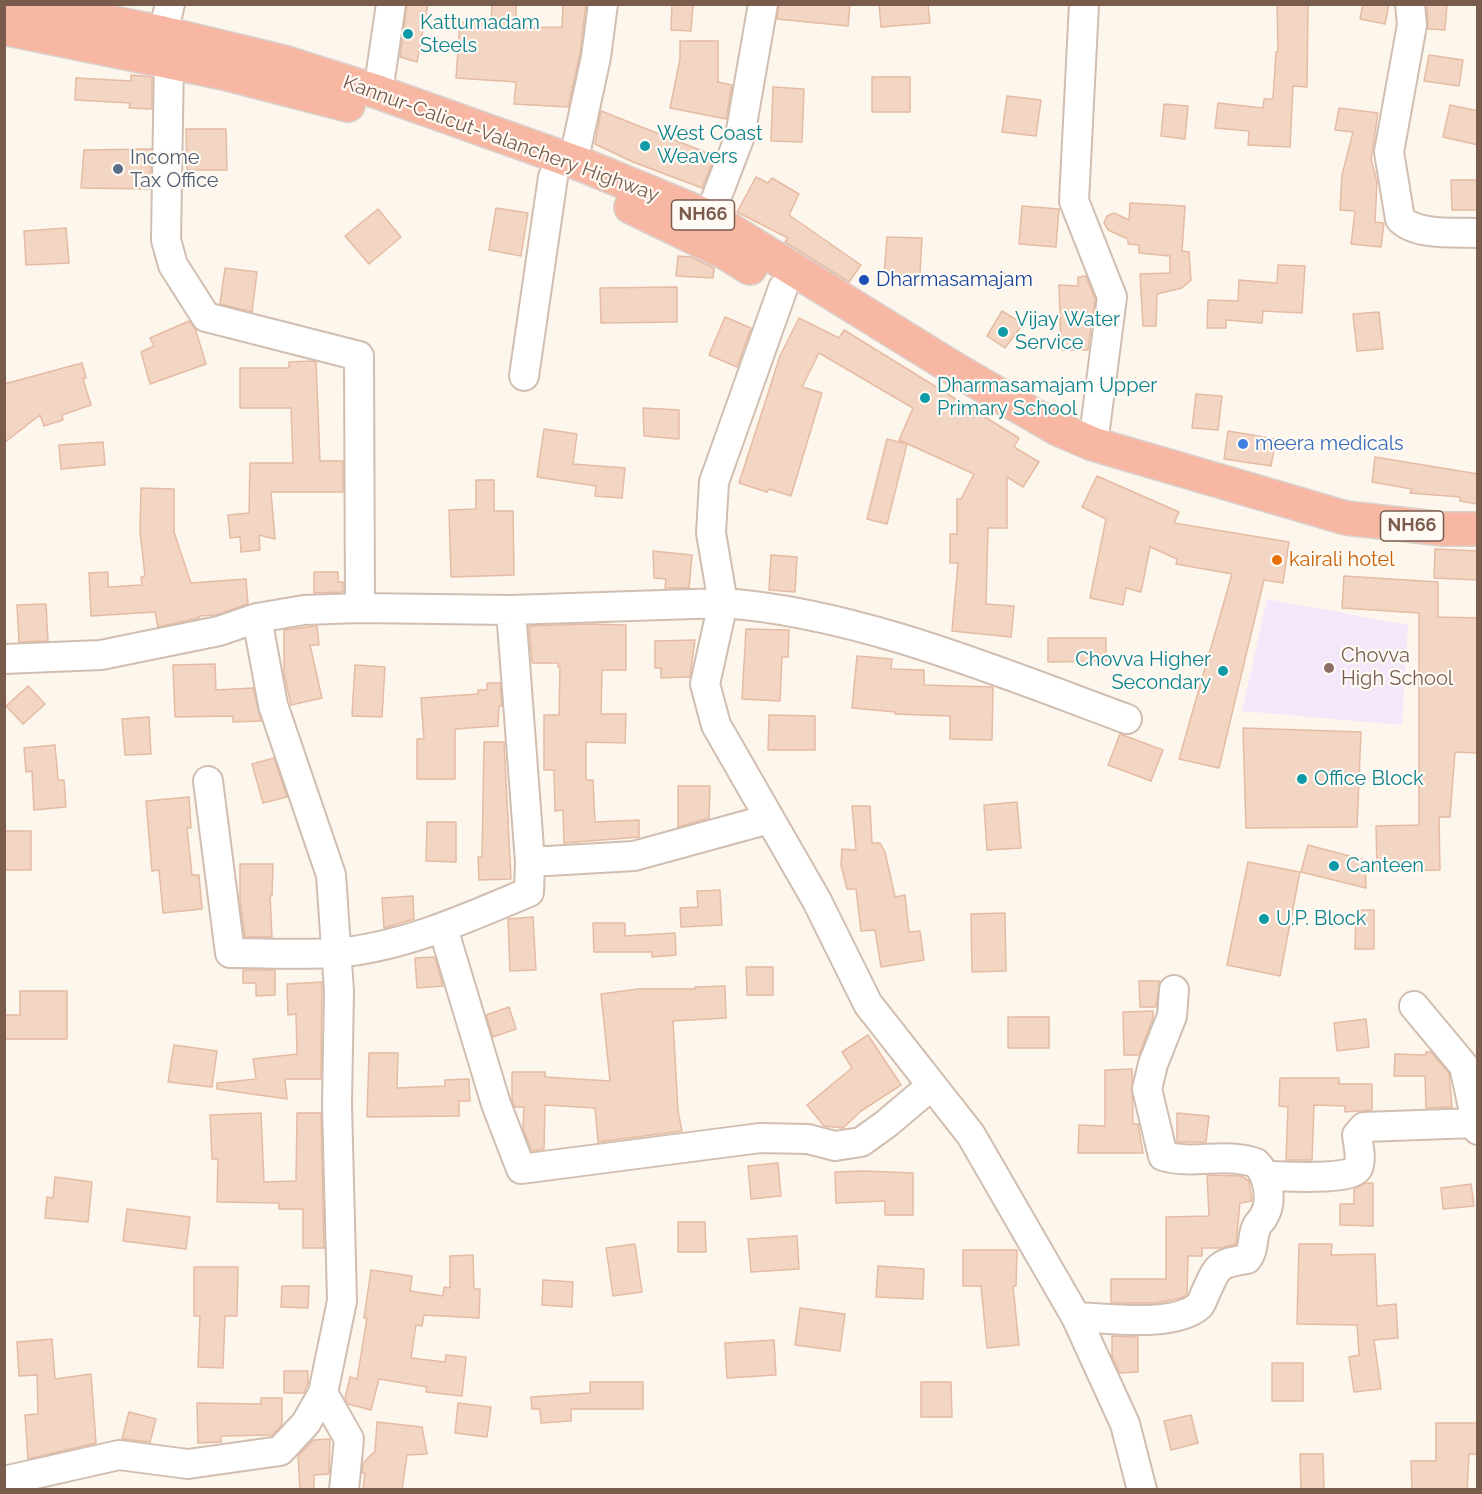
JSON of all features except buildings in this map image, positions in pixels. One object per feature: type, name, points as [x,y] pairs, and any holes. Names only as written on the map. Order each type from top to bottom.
[{"type":"highway","name":"Kannur-Calicut-Valanchery Highway","points":[[20,4],[168,33],[206,56],[377,114],[709,217],[788,278],[1026,433],[1078,457],[1133,477],[1297,521],[1346,518]]},
{"type":"highway","name":"Kannur-Calicut-Valanchery Highway","points":[[4,28],[168,33]]},
{"type":"highway","name":"Kannur-Calicut-Valanchery Highway","points":[[206,56],[283,62],[378,92],[563,170],[608,197],[726,253],[788,278],[1058,429],[1093,444],[1346,518],[1444,530],[1478,529]]},
{"type":"street","points":[[378,92],[391,4]]},
{"type":"street","points":[[524,376],[563,170],[596,57],[603,4]]},
{"type":"street","points":[[709,217],[740,136],[763,4]]},
{"type":"street","points":[[1084,4],[1074,201],[1112,297],[1093,444]]},
{"type":"street","points":[[1410,4],[1412,25],[1389,152],[1400,219],[1407,226],[1419,229],[1478,233]]},
{"type":"street","points":[[168,33],[166,240],[178,274],[206,316],[359,356],[360,608]]},
{"type":"street","points":[[788,278],[766,329],[714,482],[711,533],[723,603],[705,684],[716,725],[817,901],[868,1004],[971,1135],[1076,1317],[1125,1424],[1142,1490]]},
{"type":"street","points":[[4,659],[101,655],[219,631],[257,618],[304,610],[360,608],[511,610],[723,603],[755,605],[883,633],[1127,719]]},
{"type":"street","points":[[208,781],[230,953],[336,953],[409,938],[443,928],[529,892],[530,862],[511,610]]},
{"type":"street","points":[[4,1481],[119,1455],[188,1464],[280,1451],[306,1423],[322,1393],[342,1301],[337,1104],[339,991],[331,875],[273,705],[257,618]]},
{"type":"street","points":[[530,862],[634,856],[769,819]]},
{"type":"street","points":[[443,928],[496,1104],[521,1169],[760,1138],[808,1139],[834,1146],[861,1142],[931,1086]]},
{"type":"street","points":[[1076,1317],[1142,1320],[1182,1315],[1200,1305],[1216,1271],[1225,1262],[1247,1259],[1251,1254],[1257,1224],[1265,1215],[1268,1201],[1266,1176],[1256,1162],[1246,1159],[1175,1160],[1163,1156],[1148,1089],[1155,1056],[1172,1016],[1174,990]]},
{"type":"street","points":[[1266,1176],[1352,1174],[1358,1168],[1360,1159],[1357,1135],[1364,1127],[1476,1126],[1464,1066],[1414,1006]]},
{"type":"street","points":[[322,1393],[349,1439],[344,1490]]},
{"type":"shaded area","name":"Chovva High School","points":[[1267,599],[1408,625],[1402,725],[1242,711]]},
{"type":"place","name":"Kattumadam Steels","points":[[408,34]]},
{"type":"place","name":"West Coast Weavers","points":[[645,146]]},
{"type":"place","name":"Income Tax Office","points":[[118,169]]},
{"type":"place","name":"Dharmasamajam","points":[[864,280]]},
{"type":"place","name":"Vijay Water Service","points":[[1003,332]]},
{"type":"place","name":"Dharmasamajam Upper Primary School","points":[[925,398]]},
{"type":"place","name":"meera medicals","points":[[1243,444]]},
{"type":"place","name":"kairali hotel","points":[[1277,560]]},
{"type":"place","name":"Chovva High School","points":[[1329,668]]},
{"type":"place","name":"Chovva Higher Secondary","points":[[1223,671]]},
{"type":"place","name":"Office Block","points":[[1302,779]]},
{"type":"place","name":"Canteen","points":[[1334,866]]},
{"type":"place","name":"U.P. Block","points":[[1264,919]]}]
